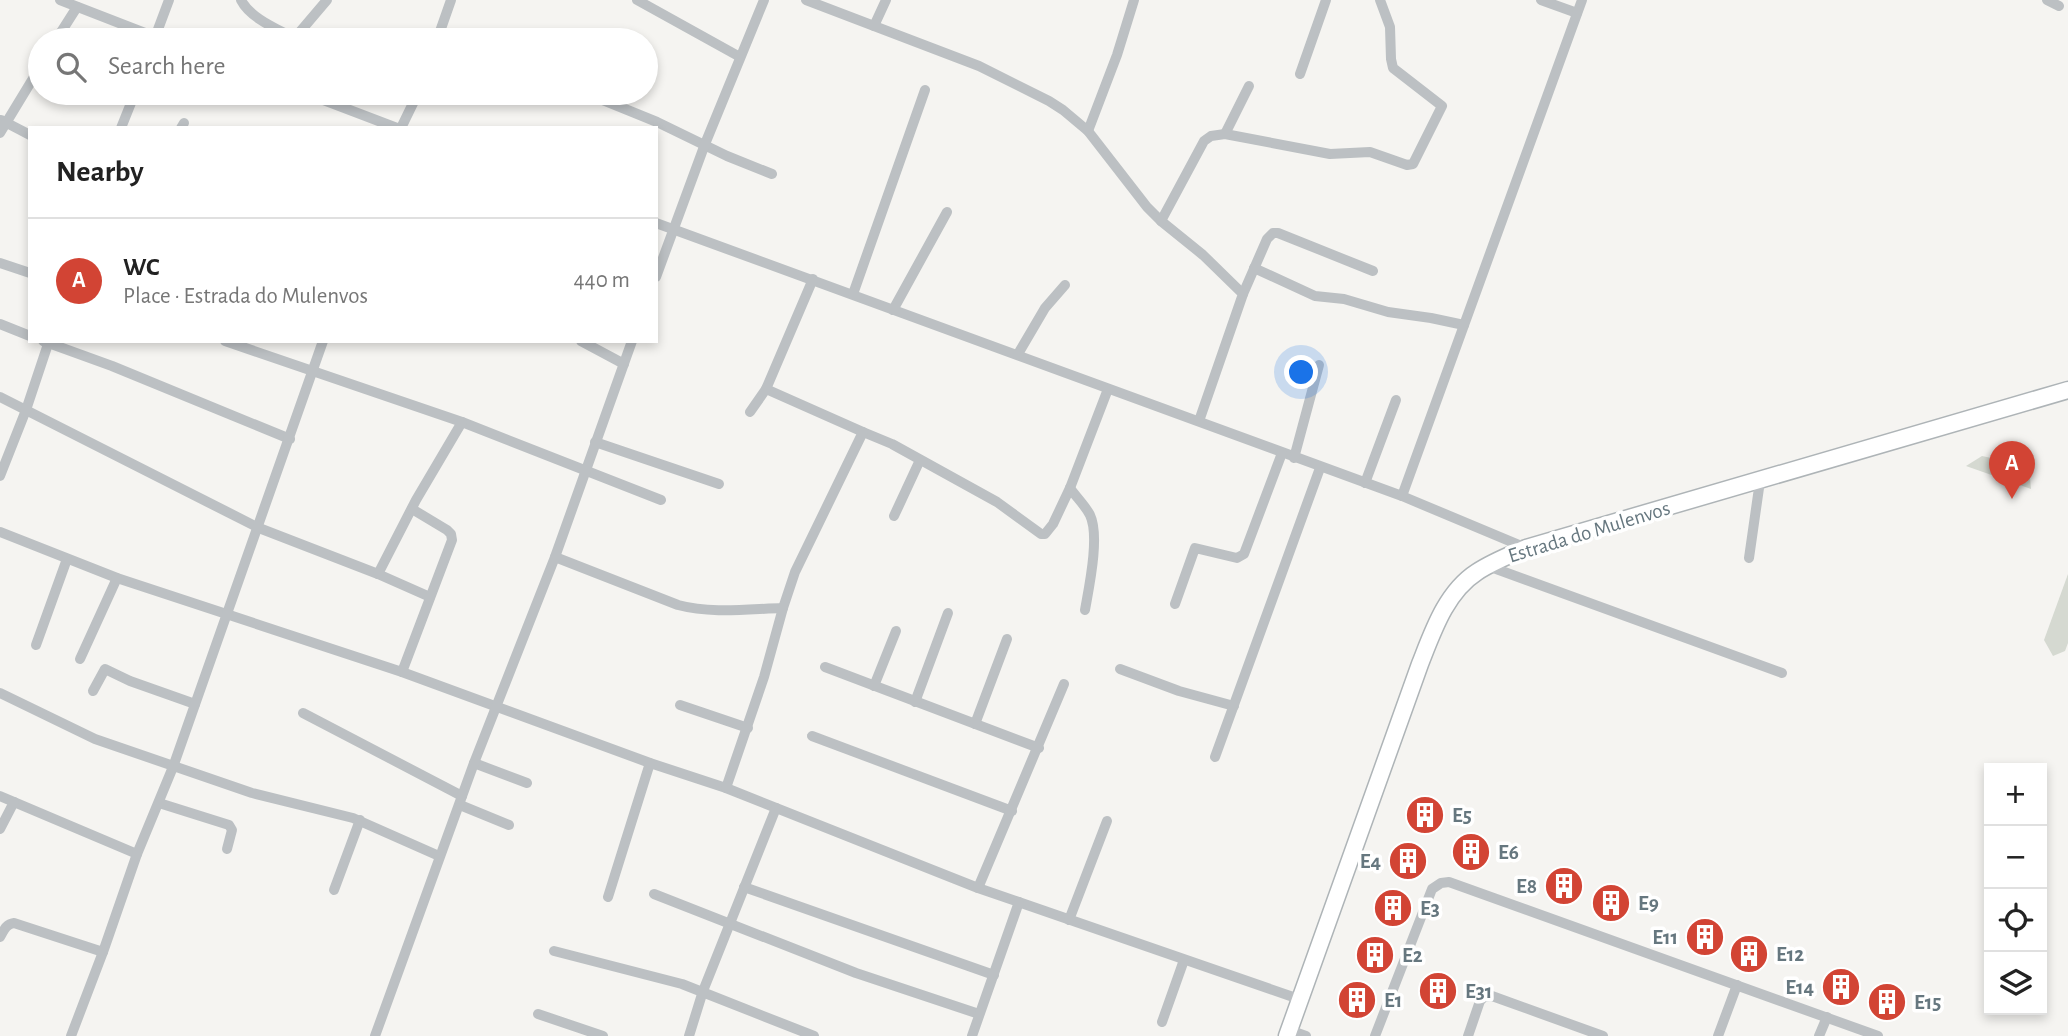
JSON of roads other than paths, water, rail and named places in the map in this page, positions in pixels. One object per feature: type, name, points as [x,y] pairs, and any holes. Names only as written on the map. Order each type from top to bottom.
[{"type":"street","points":[[60,0],[130,28]]},
{"type":"street","points":[[161,28],[169,0]]},
{"type":"street","points":[[241,0],[254,14],[276,28]]},
{"type":"street","points":[[303,28],[327,0]]},
{"type":"street","points":[[441,28],[451,0]]},
{"type":"street","points":[[637,0],[740,57]]},
{"type":"street","points":[[658,271],[705,144],[764,0]]},
{"type":"street","points":[[806,0],[979,66],[1049,101],[1088,131],[1147,207],[1203,255],[1243,295]]},
{"type":"street","points":[[874,26],[886,0]]},
{"type":"street","points":[[1088,131],[1117,55],[1134,0]]},
{"type":"street","points":[[1300,74],[1325,0]]},
{"type":"street","points":[[1161,221],[1204,141],[1211,136],[1225,134],[1329,154],[1370,152],[1407,165],[1413,164],[1443,106],[1393,68],[1390,27],[1380,0]]},
{"type":"street","points":[[1541,0],[1577,13]]},
{"type":"street","points":[[1402,496],[1582,0]]},
{"type":"street","points":[[2046,0],[2059,6]]},
{"type":"street","points":[[63,28],[76,7]]},
{"type":"street","points":[[0,133],[3,121],[28,85]]},
{"type":"street","points":[[1225,134],[1249,86]]},
{"type":"street","points":[[853,294],[925,90]]},
{"type":"street","points":[[122,126],[130,105]]},
{"type":"street","points":[[337,105],[394,126]]},
{"type":"street","points":[[400,126],[411,105]]},
{"type":"street","points":[[615,105],[772,174]]},
{"type":"street","points":[[3,121],[28,134]]},
{"type":"street","points":[[893,310],[947,212]]},
{"type":"street","points":[[658,224],[1402,496],[1526,548]]},
{"type":"street","points":[[1199,421],[1243,295],[1266,239],[1273,233],[1278,233],[1373,271]]},
{"type":"street","points":[[0,263],[28,272]]},
{"type":"street","points":[[1254,268],[1315,296],[1344,299],[1388,312],[1464,325]]},
{"type":"street","points":[[750,412],[766,389],[813,279]]},
{"type":"street","points":[[1018,354],[1045,308],[1065,285]]},
{"type":"street","points":[[0,324],[28,335]]},
{"type":"street","points":[[0,476],[26,410],[47,343]]},
{"type":"street","points":[[50,343],[289,439]]},
{"type":"street","points":[[231,343],[462,422],[661,500]]},
{"type":"street","points":[[71,1036],[137,854],[173,767],[322,343]]},
{"type":"street","points":[[585,343],[624,364]]},
{"type":"street","points":[[375,1036],[439,856],[555,557],[631,343]]},
{"type":"street","points":[[1294,458],[1320,365]]},
{"type":"street","points":[[766,389],[892,444],[998,502],[1041,534],[1045,534],[1053,524],[1070,488],[1108,389]]},
{"type":"street","name":"Estrada do Mulenvos","points":[[1288,1033],[1420,664],[1437,623],[1461,584],[1488,566],[1526,548],[2068,390]]},
{"type":"street","points":[[0,397],[258,528],[378,573],[430,597]]},
{"type":"street","points":[[1365,483],[1396,400]]},
{"type":"street","points":[[378,573],[462,422]]},
{"type":"street","points":[[726,788],[748,728],[783,608],[803,552],[863,432]]},
{"type":"street","points":[[595,442],[719,484]]},
{"type":"street","points":[[1175,604],[1195,548],[1237,558],[1244,554],[1282,453]]},
{"type":"street","points":[[894,516],[919,460]]},
{"type":"street","points":[[1215,757],[1320,468]]},
{"type":"street","points":[[1749,558],[1760,481]]},
{"type":"street","points":[[1070,488],[1091,517],[1092,525],[1093,563],[1085,610]]},
{"type":"street","points":[[402,672],[452,540],[447,530],[412,509]]},
{"type":"street","points":[[0,532],[117,578],[402,672],[726,788],[978,888],[1300,999]]},
{"type":"street","points":[[555,557],[678,605],[712,610],[783,608]]},
{"type":"street","points":[[36,645],[67,559]]},
{"type":"street","points":[[1488,566],[1782,673]]},
{"type":"street","points":[[80,659],[117,578]]},
{"type":"street","points":[[915,702],[948,613]]},
{"type":"street","points":[[874,686],[896,631]]},
{"type":"street","points":[[975,724],[1007,639]]},
{"type":"street","points":[[825,667],[1039,748]]},
{"type":"street","points":[[93,691],[106,669],[130,681],[195,704]]},
{"type":"street","points":[[1120,669],[1179,691],[1234,706]]},
{"type":"street","points":[[978,888],[1064,684]]},
{"type":"street","points":[[0,693],[70,728],[173,767],[282,802],[360,820],[439,856]]},
{"type":"street","points":[[680,705],[748,728]]},
{"type":"street","points":[[303,713],[509,825]]},
{"type":"street","points":[[812,736],[1012,811]]},
{"type":"street","points":[[474,763],[527,783]]},
{"type":"street","points":[[608,897],[650,763]]},
{"type":"street","points":[[0,796],[137,854]]},
{"type":"street","points":[[0,829],[14,802]]},
{"type":"street","points":[[159,803],[229,824],[232,831],[227,849]]},
{"type":"street","points":[[689,1036],[703,991],[776,808]]},
{"type":"street","points":[[334,890],[360,820]]},
{"type":"street","points":[[1069,920],[1107,821]]},
{"type":"street","points":[[1375,1036],[1432,889],[1441,883],[1449,882],[1878,1036]]},
{"type":"street","points":[[744,887],[994,975]]},
{"type":"street","points":[[654,894],[856,973],[978,1014]]},
{"type":"street","points":[[972,1036],[1019,902]]},
{"type":"street","points":[[0,937],[6,926],[14,923],[103,951]]},
{"type":"street","points":[[554,951],[703,991],[814,1036]]},
{"type":"street","points":[[1162,1022],[1184,960]]},
{"type":"street","points":[[1717,1036],[1737,985]]},
{"type":"street","points":[[1468,1036],[1480,1001],[1484,997],[1492,996],[1603,1036]]},
{"type":"street","points":[[538,1014],[603,1036]]},
{"type":"street","points":[[1819,1036],[1827,1017]]},
{"type":"street","points":[[1288,1033],[1306,1036]]},
{"type":"place","name":"WC","points":[[2012,499]]},
{"type":"place","name":"E5","points":[[1425,815]]},
{"type":"place","name":"E6","points":[[1471,852]]},
{"type":"place","name":"E4","points":[[1408,861]]},
{"type":"place","name":"E8","points":[[1564,886]]},
{"type":"place","name":"E9","points":[[1611,903]]},
{"type":"place","name":"E3","points":[[1393,908]]},
{"type":"place","name":"E11","points":[[1705,937]]},
{"type":"place","name":"E12","points":[[1749,954]]},
{"type":"place","name":"E2","points":[[1375,955]]},
{"type":"place","name":"E14","points":[[1841,987]]},
{"type":"place","name":"E31","points":[[1438,991]]},
{"type":"place","name":"E1","points":[[1357,1000]]},
{"type":"place","name":"E15","points":[[1887,1002]]}]
